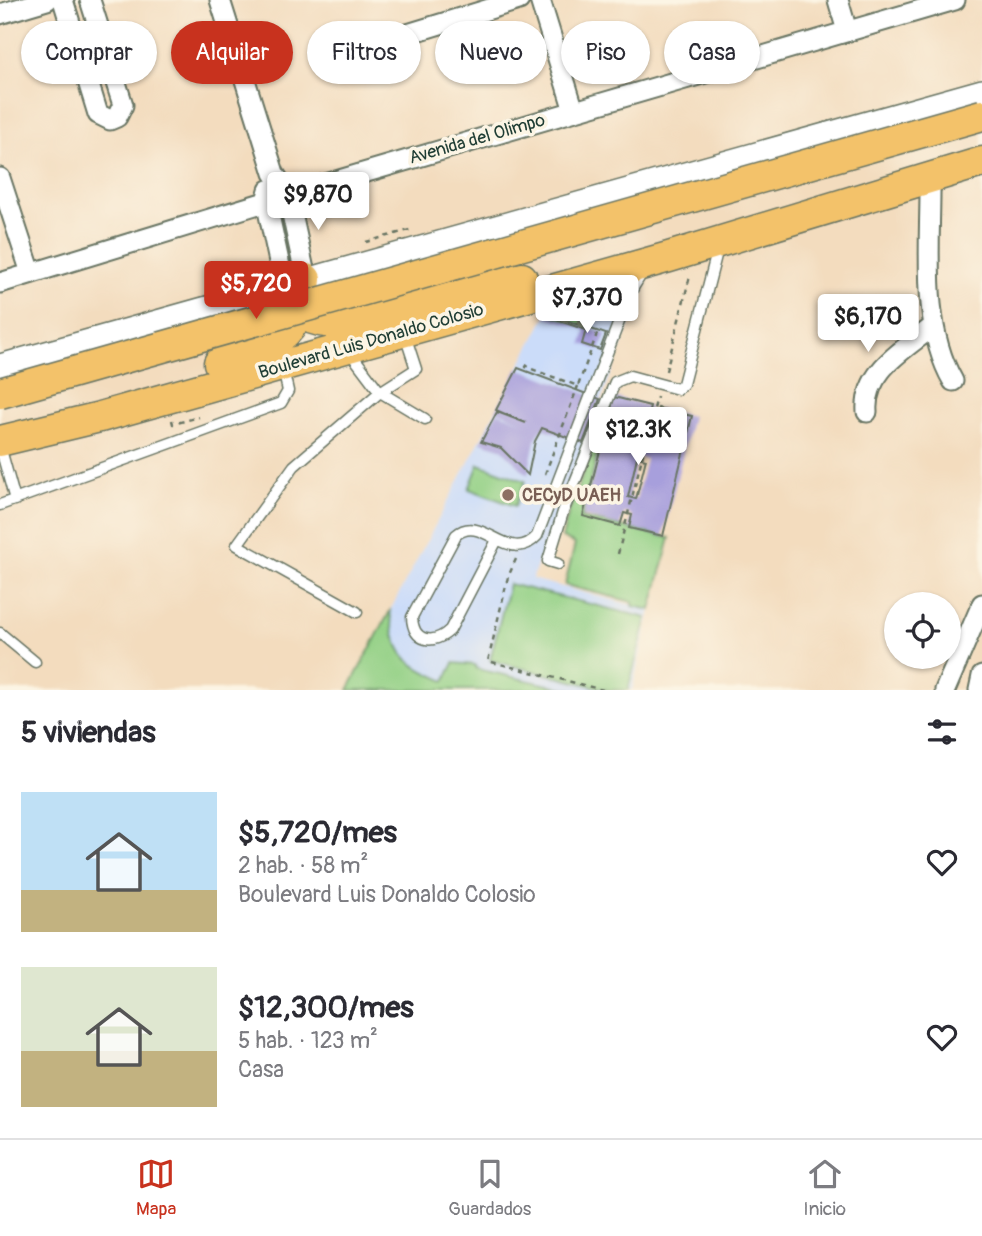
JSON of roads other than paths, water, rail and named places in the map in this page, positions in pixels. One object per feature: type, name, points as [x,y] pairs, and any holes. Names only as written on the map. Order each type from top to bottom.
[{"type":"main road","points":[[0,393],[982,115]]},
{"type":"main road","points":[[295,282],[286,299],[301,313],[316,321],[400,321],[597,258],[633,254],[669,264],[720,241],[982,162]]},
{"type":"main road","points":[[6,441],[31,422],[62,406],[235,358],[279,339],[301,313]]},
{"type":"main road","name":"Boulevard Luis Donaldo Colosio","points":[[6,441],[347,348],[400,321]]},
{"type":"street","points":[[0,14],[47,0]]},
{"type":"street","points":[[63,0],[98,114],[110,120],[122,112],[123,104],[90,0]]},
{"type":"street","points":[[220,0],[274,173],[288,195],[295,282]]},
{"type":"street","points":[[421,30],[519,0]]},
{"type":"street","points":[[540,0],[574,111]]},
{"type":"street","points":[[838,0],[847,30]]},
{"type":"street","name":"Avenida del Olimpo","points":[[0,283],[266,201],[952,0]]},
{"type":"street","points":[[0,366],[381,257],[982,91]]},
{"type":"street","points":[[274,173],[266,201],[295,282]]},
{"type":"street","points":[[930,177],[932,327],[942,362],[953,381]]},
{"type":"street","points":[[0,178],[31,273]]},
{"type":"street","points":[[381,257],[379,286],[400,321]]},
{"type":"street","points":[[216,304],[228,315],[236,330],[235,358]]},
{"type":"street","points":[[867,412],[868,386],[885,365],[932,327]]},
{"type":"street","points":[[945,690],[982,604]]},
{"type":"street","points":[[979,690],[982,676]]},
{"type":"lane","points":[[558,564],[548,561],[563,512],[615,383],[630,376],[678,389],[683,384],[720,241]]},
{"type":"lane","points":[[497,540],[450,630],[440,639],[430,642],[419,637],[413,627],[412,617],[456,535],[464,528],[473,528],[517,546],[530,544],[537,536],[630,293],[669,264]]},
{"type":"lane","points":[[357,612],[237,545],[294,466],[380,392],[416,369],[400,321]]},
{"type":"lane","points":[[347,348],[380,392],[425,419]]},
{"type":"lane","points":[[0,505],[281,403],[288,391],[283,366]]},
{"type":"lane","points":[[6,441],[15,500]]},
{"type":"lane","points":[[0,633],[35,662]]},
{"type":"place","name":"CECyD UAEH","points":[[508,495]]}]
